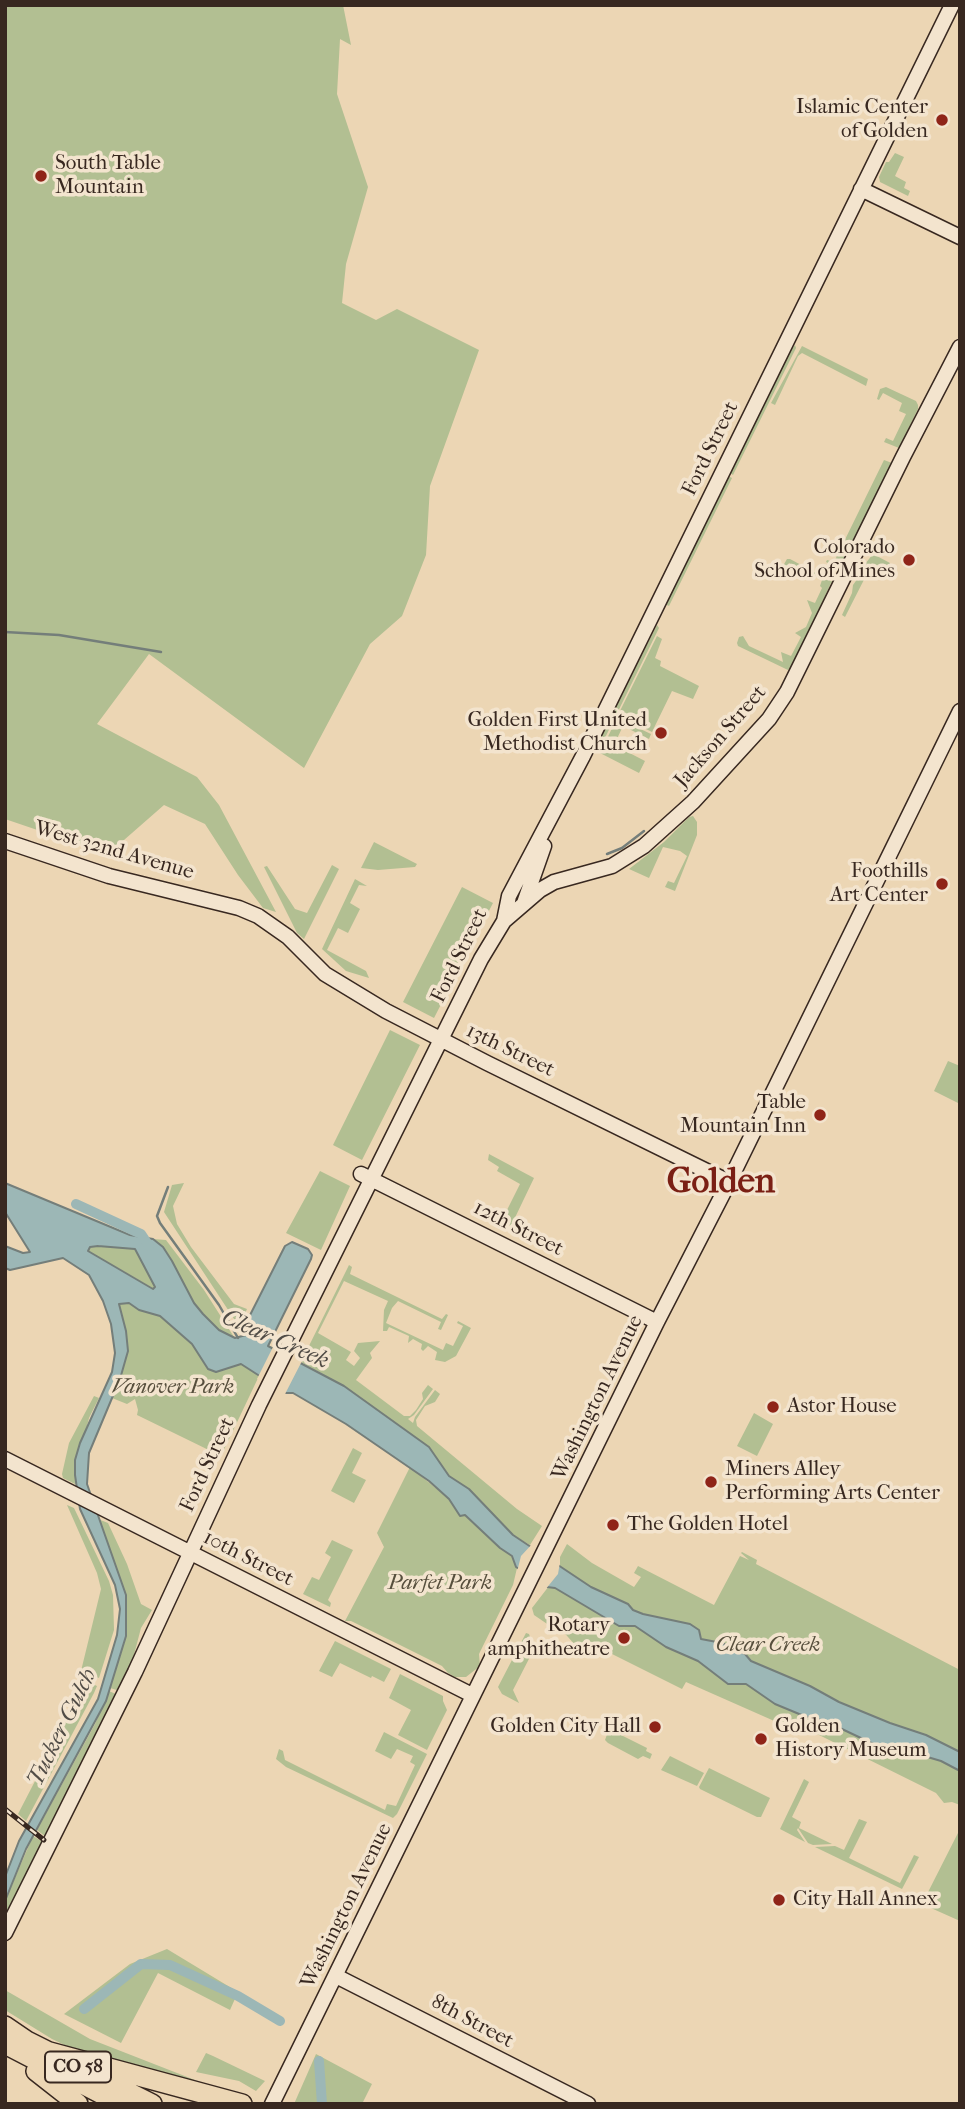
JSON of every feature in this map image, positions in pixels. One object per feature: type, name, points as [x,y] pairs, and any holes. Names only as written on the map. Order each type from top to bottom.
[{"type":"highway","name":"CO 58","points":[[5,2026],[46,2051],[152,2104]]},
{"type":"highway","name":"CO 58","points":[[5,2045],[121,2104]]},
{"type":"highway","points":[[5,2045],[79,2104]]},
{"type":"highway","points":[[46,2051],[242,2104]]},
{"type":"main road","name":"Ford Street","points":[[6,1931],[123,1697],[367,1177],[442,1041],[481,959],[503,921],[509,896],[553,815],[952,5]]},
{"type":"main road","points":[[861,189],[960,237]]},
{"type":"main road","name":"Jackson Street","points":[[503,921],[540,890],[554,882],[612,866],[645,845],[693,802],[773,713],[788,692],[960,347]]},
{"type":"main road","name":"Washington Avenue","points":[[272,2104],[960,711]]},
{"type":"main road","points":[[523,904],[553,815]]},
{"type":"main road","name":"West 32nd Avenue","points":[[5,841],[109,876],[211,901]]},
{"type":"main road","name":"13th Street","points":[[211,901],[258,916],[288,937],[325,974],[386,1011],[729,1182]]},
{"type":"main road","name":"12th Street","points":[[367,1177],[657,1322]]},
{"type":"main road","name":"10th Street","points":[[5,1459],[472,1695]]},
{"type":"main road","name":"8th Street","points":[[336,1976],[589,2104]]},
{"type":"green space","points":[[5,5],[343,5],[351,45],[340,39],[337,94],[368,187],[346,264],[342,303],[376,320],[397,309],[479,350],[430,486],[426,555],[402,616],[370,644],[304,768],[149,654],[97,724],[197,777],[219,805],[276,912],[263,908],[205,824],[164,805],[108,854],[5,819]]},
{"type":"green space","points":[[895,153],[904,157],[895,176],[906,182],[904,188],[910,191],[908,196],[880,182],[879,177],[886,162],[889,162]]},
{"type":"green space","points":[[795,345],[796,348],[733,475],[730,473]]},
{"type":"green space","points":[[802,346],[868,379],[866,386],[802,353],[798,356],[775,405],[771,403]]},
{"type":"green space","points":[[886,387],[916,401],[918,405],[899,448],[884,442],[886,438],[893,441],[906,414],[899,411],[902,403],[883,393],[879,400],[877,399],[880,389]]},
{"type":"green space","points":[[884,460],[892,463],[842,564],[837,568],[826,562],[834,562]]},
{"type":"green space","points":[[728,476],[732,478],[669,606],[665,604]]},
{"type":"green space","points":[[873,554],[890,563],[890,571],[872,564],[845,617],[842,615],[853,585]]},
{"type":"green space","points":[[787,559],[833,582],[795,662],[788,670],[738,646],[737,643],[739,637],[743,636],[749,646],[783,662],[781,652],[791,656],[801,637],[795,633],[806,627],[812,613],[807,600],[815,603],[822,588],[822,580],[789,563],[785,569],[783,566]]},
{"type":"green space","points":[[657,625],[659,628],[600,748],[596,746]]},
{"type":"green space","points":[[657,636],[662,639],[655,658],[661,661],[660,666],[699,686],[693,699],[672,691],[652,732],[618,715]]},
{"type":"green space","points":[[617,718],[651,734],[649,739],[623,726],[614,745],[645,761],[639,773],[600,753]]},
{"type":"green space","points":[[693,816],[697,822],[697,835],[675,891],[665,887],[668,881],[674,883],[687,856],[680,851],[663,847],[649,878],[629,869],[664,842],[689,817]]},
{"type":"green space","points":[[374,842],[417,864],[415,867],[378,870],[361,868]]},
{"type":"green space","points":[[332,865],[339,869],[304,939],[297,933],[264,867],[267,866],[295,909],[307,913]]},
{"type":"green space","points":[[355,879],[367,886],[359,885],[350,903],[360,909],[348,933],[338,928],[327,950],[366,971],[369,978],[346,971],[322,949]]},
{"type":"green space","points":[[462,887],[493,903],[434,1018],[403,1002]]},
{"type":"green space","points":[[390,1030],[420,1045],[362,1160],[333,1145]]},
{"type":"green space","points":[[948,1061],[960,1066],[960,1104],[934,1091]]},
{"type":"green space","points":[[489,1154],[534,1178],[511,1226],[501,1222],[520,1184],[497,1171],[499,1167],[488,1160]]},
{"type":"green space","points":[[320,1171],[350,1186],[321,1250],[286,1233]]},
{"type":"green space","points":[[184,1183],[173,1206],[177,1224],[234,1304],[247,1309],[243,1318],[236,1322],[164,1212],[172,1185]]},
{"type":"green space","points":[[153,1239],[166,1240],[204,1290],[234,1337],[219,1330],[203,1314],[163,1247]]},
{"type":"green space","points":[[90,1247],[135,1249],[154,1282],[154,1289],[88,1251]]},
{"type":"green space","points":[[349,1265],[352,1267],[350,1274],[442,1319],[448,1315],[441,1330],[438,1329],[441,1322],[398,1301],[386,1323],[443,1350],[446,1343],[453,1346],[463,1326],[457,1323],[458,1321],[471,1328],[456,1356],[445,1362],[435,1360],[437,1352],[428,1346],[423,1351],[422,1344],[413,1339],[408,1343],[409,1336],[389,1327],[387,1331],[383,1331],[384,1310],[388,1301],[344,1281],[318,1333],[351,1352],[346,1360],[354,1366],[360,1358],[354,1351],[358,1343],[380,1341],[370,1353],[372,1358],[356,1380],[404,1416],[410,1416],[416,1410],[428,1385],[433,1389],[414,1415],[408,1419],[413,1423],[435,1390],[440,1394],[435,1402],[425,1406],[416,1420],[417,1426],[517,1509],[542,1526],[530,1545],[513,1535],[469,1489],[449,1476],[428,1447],[344,1386],[301,1362]]},
{"type":"green space","name":"Vanover Park","points":[[129,1303],[139,1310],[160,1316],[192,1344],[208,1369],[222,1370],[241,1364],[259,1376],[221,1456],[137,1415],[135,1399],[127,1404],[112,1398],[128,1351],[126,1331],[118,1304]]},
{"type":"green space","points":[[94,1396],[99,1398],[89,1418],[75,1475],[77,1485],[63,1478],[62,1474],[69,1443]]},
{"type":"green space","points":[[754,1413],[773,1424],[757,1456],[737,1446]]},
{"type":"green space","points":[[353,1448],[362,1453],[352,1473],[366,1480],[354,1503],[331,1491]]},
{"type":"green space","name":"Parfet Park","points":[[410,1467],[512,1556],[517,1568],[513,1585],[479,1654],[480,1666],[466,1677],[455,1677],[442,1666],[351,1621],[345,1621],[384,1547],[377,1533]]},
{"type":"green space","points":[[67,1505],[74,1508],[113,1595],[114,1630],[99,1678],[81,1671],[101,1589],[97,1573]]},
{"type":"green space","points":[[98,1519],[108,1523],[127,1564],[141,1604],[152,1610],[141,1628],[130,1670],[120,1691],[110,1688],[127,1616]]},
{"type":"green space","points":[[332,1540],[353,1550],[328,1600],[330,1607],[303,1594],[312,1577],[319,1580],[331,1557],[325,1553]]},
{"type":"green space","name":"Clear Creek","points":[[567,1544],[592,1563],[634,1587],[641,1577],[634,1573],[638,1566],[714,1605],[740,1556],[749,1560],[742,1552],[757,1560],[756,1564],[960,1670],[960,1805],[944,1803],[936,1793],[815,1733],[798,1734],[686,1682],[682,1689],[600,1648],[593,1656],[576,1646],[560,1628],[556,1630],[534,1615],[532,1608],[560,1566],[560,1557]]},
{"type":"green space","points":[[526,1633],[529,1634],[536,1655],[532,1653],[513,1690],[519,1703],[502,1694],[498,1687]]},
{"type":"green space","points":[[335,1641],[391,1669],[384,1682],[340,1663],[332,1677],[319,1671]]},
{"type":"green space","points":[[400,1674],[443,1696],[447,1710],[427,1750],[398,1735],[411,1710],[389,1698]]},
{"type":"green space","points":[[84,1680],[97,1686],[26,1821],[18,1814],[79,1696]]},
{"type":"green space","points":[[109,1691],[118,1695],[46,1837],[37,1830],[95,1724]]},
{"type":"green space","points":[[609,1729],[647,1748],[646,1751],[652,1754],[650,1759],[643,1756],[638,1759],[608,1743],[605,1740]]},
{"type":"green space","points":[[384,1732],[427,1754],[393,1818],[286,1767],[276,1759],[279,1749],[283,1751],[285,1760],[385,1810],[387,1804],[396,1806],[415,1765],[410,1762],[413,1756],[397,1749],[391,1759],[375,1751]]},
{"type":"green space","points":[[670,1756],[704,1773],[697,1786],[661,1770]]},
{"type":"green space","points":[[709,1768],[770,1798],[761,1817],[700,1789]]},
{"type":"green space","points":[[804,1779],[809,1782],[792,1817],[801,1822],[799,1828],[832,1844],[813,1845],[808,1843],[798,1828],[805,1842],[780,1829]]},
{"type":"green space","points":[[859,1819],[867,1822],[849,1858],[900,1883],[914,1855],[919,1857],[902,1889],[815,1847],[835,1846],[844,1850]]},
{"type":"green space","points":[[960,1829],[960,1921],[922,1904]]},
{"type":"green space","points":[[33,1836],[43,1842],[5,1923],[5,1901]]},
{"type":"green space","points":[[167,1949],[238,1992],[230,2010],[158,1973],[121,2043],[64,2014],[130,1964]]},
{"type":"green space","points":[[5,1990],[90,2039],[218,2089],[71,2048],[5,2010]]},
{"type":"green space","points":[[206,2053],[265,2081],[256,2091],[239,2081],[196,2072]]},
{"type":"green space","points":[[316,2054],[372,2084],[362,2104],[294,2104]]},
{"type":"water","name":"Clear Creek","points":[[5,1183],[130,1235],[153,1239],[163,1247],[203,1314],[219,1330],[235,1338],[246,1335],[245,1325],[285,1246],[292,1242],[308,1249],[312,1255],[311,1259],[268,1346],[344,1386],[429,1447],[449,1476],[469,1489],[513,1535],[591,1587],[643,1614],[690,1624],[699,1630],[701,1639],[722,1643],[745,1654],[751,1661],[810,1686],[839,1702],[926,1735],[960,1752],[960,1771],[941,1761],[897,1748],[882,1748],[825,1721],[775,1704],[746,1684],[728,1684],[698,1661],[666,1647],[635,1626],[619,1626],[555,1588],[547,1587],[516,1567],[512,1556],[465,1515],[460,1516],[449,1499],[429,1481],[346,1424],[293,1393],[286,1393],[241,1364],[216,1372],[208,1369],[192,1344],[160,1316],[139,1310],[129,1303],[119,1304],[128,1351],[120,1379],[89,1453],[87,1484],[126,1595],[126,1636],[106,1701],[26,1849],[5,1901],[5,1877],[19,1841],[98,1699],[117,1635],[120,1609],[115,1585],[80,1509],[75,1475],[75,1460],[80,1443],[112,1372],[115,1353],[111,1324],[103,1301],[89,1275],[63,1258],[10,1270],[5,1268],[5,1246],[23,1253],[30,1252],[5,1212]],"holes":[[[98,1246],[135,1249],[155,1287],[153,1289],[88,1251],[90,1247]]]},
{"type":"pier","points":[[274,1345],[303,1359],[284,1396],[257,1379]]},
{"type":"pier","points":[[533,1543],[560,1562],[558,1574],[545,1590],[517,1572],[521,1556]]},
{"type":"waterway","points":[[5,632],[59,635],[161,652]]},
{"type":"waterway","points":[[607,854],[622,848],[644,831]]},
{"type":"waterway","points":[[168,1187],[157,1216],[160,1223],[219,1305],[238,1338]]},
{"type":"waterway","points":[[76,1204],[141,1234],[149,1246]]},
{"type":"waterway","points":[[84,2009],[141,1964],[170,1965],[238,1996],[280,2021]]},
{"type":"waterway","points":[[319,2061],[322,2104]]},
{"type":"railway","points":[[5,1809],[44,1840]]},
{"type":"place","name":"Islamic Center of Golden","points":[[942,120]]},
{"type":"place","name":"South Table Mountain","points":[[41,176]]},
{"type":"place","name":"Colorado School of Mines","points":[[909,560]]},
{"type":"place","name":"Golden First United Methodist Church","points":[[661,733]]},
{"type":"place","name":"Foothills Art Center","points":[[942,884]]},
{"type":"place","name":"Table Mountain Inn","points":[[820,1115]]},
{"type":"place","name":"Astor House","points":[[773,1407]]},
{"type":"place","name":"Miners Alley Performing Arts Center","points":[[711,1482]]},
{"type":"place","name":"The Golden Hotel","points":[[613,1525]]},
{"type":"place","name":"Rotary amphitheatre","points":[[624,1638]]},
{"type":"place","name":"Golden City Hall","points":[[655,1727]]},
{"type":"place","name":"Golden History Museum","points":[[761,1739]]},
{"type":"place","name":"City Hall Annex","points":[[779,1900]]},
{"type":"district","name":"Golden","points":[[721,1183]]},
{"type":"water label","name":"Tucker Gulch","points":[[63,1728]]}]
